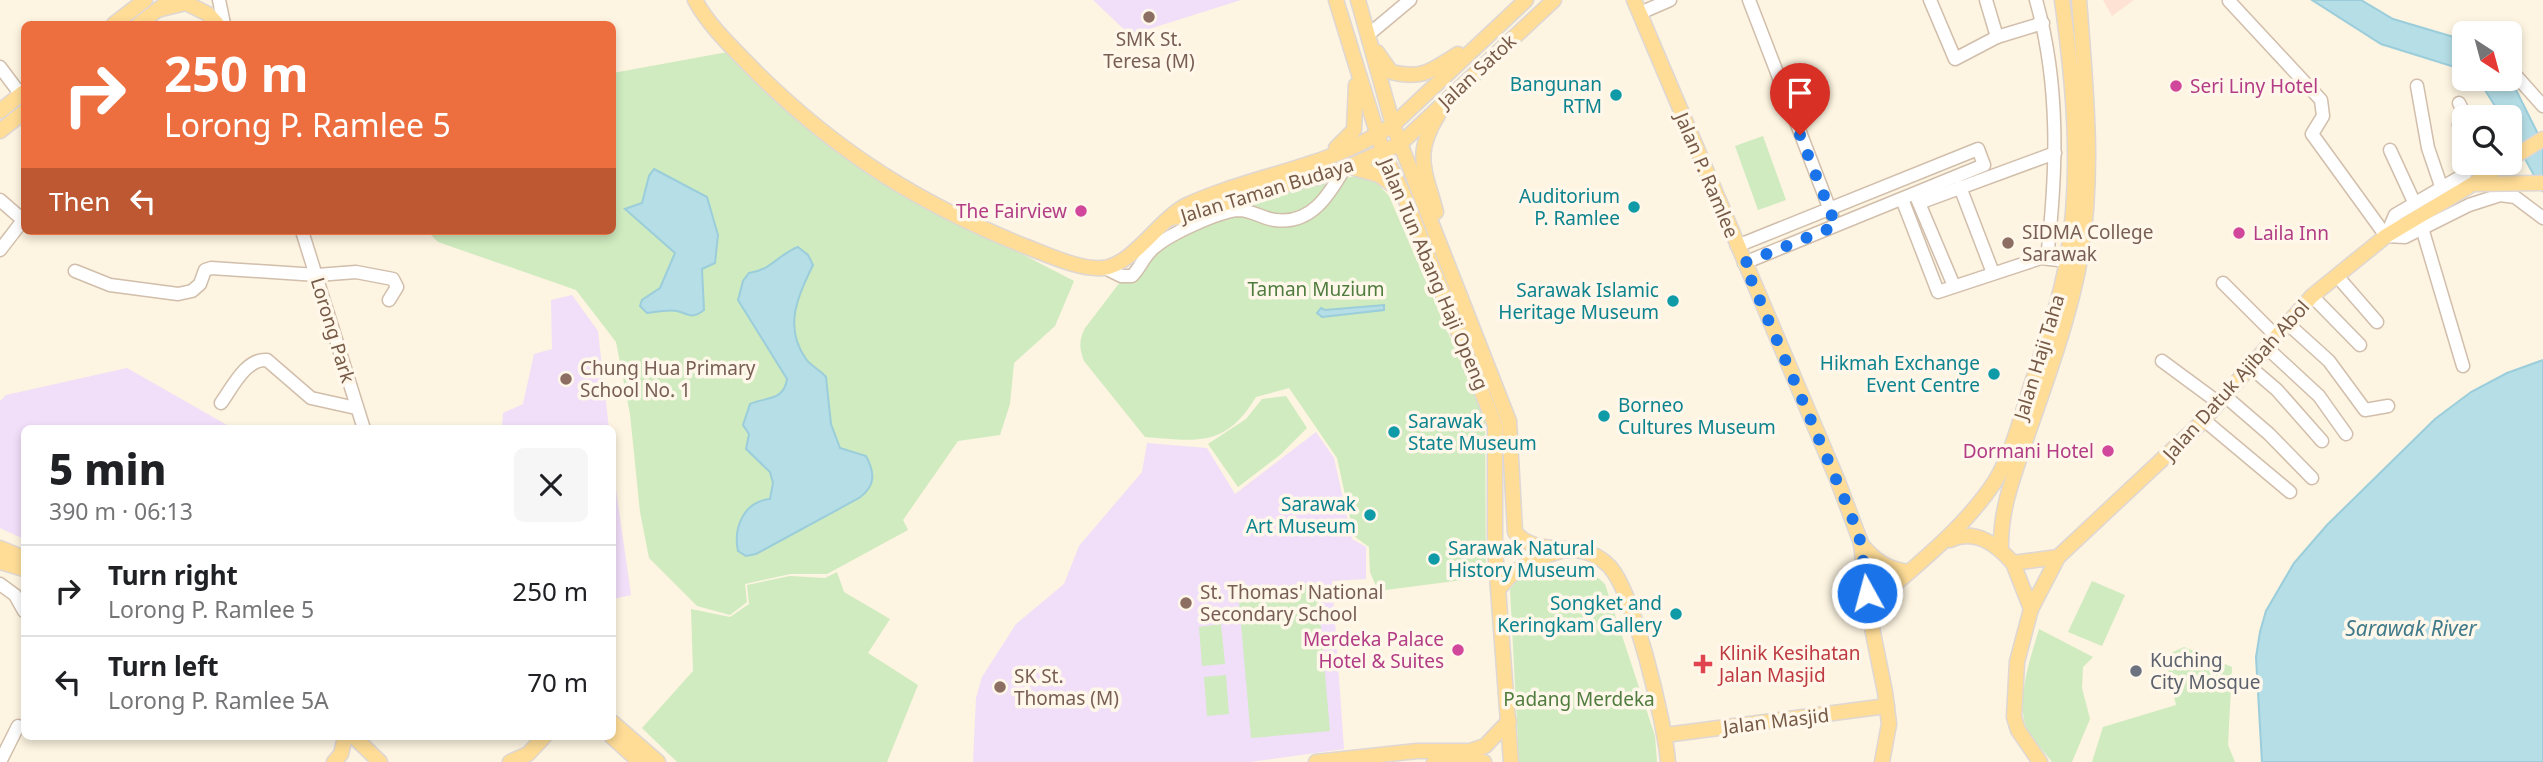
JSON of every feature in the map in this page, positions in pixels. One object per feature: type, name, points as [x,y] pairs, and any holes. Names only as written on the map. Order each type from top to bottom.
[{"type":"main road","points":[[143,21],[171,0]]},
{"type":"main road","points":[[695,0],[721,37],[757,73],[808,123],[855,158],[898,185],[995,234],[1046,254],[1105,268]]},
{"type":"main road","name":"Jalan Tun Abang Haji Openg","points":[[1336,0],[1355,72],[1376,135],[1403,193],[1493,416],[1511,762]]},
{"type":"main road","name":"Jalan Tun Abang Haji Openg","points":[[1357,0],[1393,125],[1509,421],[1512,516],[1515,532],[1531,545],[1592,554],[1608,565],[1622,583],[1665,735],[1668,762]]},
{"type":"main road","name":"Jalan Satok","points":[[1393,125],[1526,0]]},
{"type":"main road","name":"Jalan Satok","points":[[1401,144],[1554,0]]},
{"type":"main road","name":"Jalan Haji Taha","points":[[1870,618],[1878,599],[1942,543],[1974,510],[1995,481],[2008,456],[2054,314],[2067,261],[2075,191],[2074,120],[2062,0]]},
{"type":"main road","name":"Jalan Haji Taha","points":[[2001,549],[2003,508],[2053,358],[2077,276],[2085,229],[2089,173],[2079,0]]},
{"type":"main road","points":[[118,21],[143,2]]},
{"type":"main road","points":[[157,10],[186,3],[208,14],[214,21]]},
{"type":"main road","name":"Jalan P. Ramlee","points":[[1637,6],[1837,479],[1861,543],[1870,618],[1889,724],[1882,762]]},
{"type":"main road","points":[[1368,35],[1391,72],[1414,77],[1429,72],[1489,34]]},
{"type":"main road","points":[[1327,155],[1349,138],[1354,130],[1355,72]]},
{"type":"main road","points":[[0,111],[21,95]]},
{"type":"main road","points":[[1449,264],[1422,159],[1423,141],[1450,96]]},
{"type":"main road","points":[[0,131],[21,114]]},
{"type":"main road","name":"Jalan Taman Budaya","points":[[1105,268],[1124,260],[1184,207],[1327,155],[1393,125]]},
{"type":"main road","points":[[2522,152],[2543,139]]},
{"type":"main road","name":"Jalan Taman Budaya","points":[[1171,218],[1189,216],[1263,190],[1347,168],[1401,144]]},
{"type":"main road","points":[[1347,168],[1379,175],[1403,193]]},
{"type":"main road","name":"Jalan Datuk Ajibah Abol","points":[[2040,762],[2018,730],[2014,717],[2017,662],[2031,609],[2058,557],[2204,420],[2312,296],[2468,175]]},
{"type":"main road","points":[[2505,175],[2543,183]]},
{"type":"main road","points":[[1942,543],[1962,534],[1983,538],[2001,549],[2013,563],[2031,609]]},
{"type":"main road","name":"Jalan P. Ramlee","points":[[1861,543],[1873,559],[1894,570],[1909,572]]},
{"type":"main road","points":[[0,548],[21,557]]},
{"type":"main road","points":[[1500,589],[1510,573],[1522,565],[1565,549]]},
{"type":"main road","points":[[2013,563],[2058,557]]},
{"type":"main road","points":[[0,562],[21,568]]},
{"type":"main road","name":"Jalan Masjid","points":[[1665,735],[1887,706]]},
{"type":"main road","points":[[1316,762],[1417,751],[1470,751],[1485,746],[1509,722]]},
{"type":"main road","points":[[616,725],[658,762]]},
{"type":"main road","points":[[334,762],[341,754],[344,740]]},
{"type":"main road","points":[[357,740],[380,762]]},
{"type":"main road","points":[[510,762],[528,754],[543,740]]},
{"type":"main road","points":[[615,740],[640,762]]},
{"type":"main road","points":[[1434,762],[1473,759],[1484,762]]},
{"type":"street","points":[[219,0],[223,21]]},
{"type":"street","points":[[1368,35],[1410,0]]},
{"type":"street","points":[[1637,6],[1670,0]]},
{"type":"street","points":[[1749,0],[1836,226]]},
{"type":"street","points":[[1986,0],[1997,37]]},
{"type":"street","points":[[2036,0],[2052,61],[2055,153],[2047,258]]},
{"type":"street","points":[[2229,1],[2322,100],[2323,116],[2312,134],[2386,236]]},
{"type":"street","points":[[1932,4],[1955,59],[1997,37],[2043,23]]},
{"type":"street","points":[[0,67],[21,92]]},
{"type":"street","points":[[2522,82],[2543,106]]},
{"type":"street","points":[[2417,86],[2428,148],[2441,186]]},
{"type":"street","points":[[1737,246],[1978,149],[1984,165],[1917,198]]},
{"type":"street","points":[[2390,150],[2414,202]]},
{"type":"street","points":[[1744,263],[1902,198],[1917,198],[1960,187],[2055,153]]},
{"type":"street","points":[[1105,268],[1121,276],[1132,276],[1156,245],[1175,234],[1227,213],[1239,210],[1274,220],[1289,221],[1309,214],[1326,200],[1347,168]]},
{"type":"street","points":[[2386,236],[2395,215],[2464,175]]},
{"type":"street","points":[[2509,175],[2515,197]]},
{"type":"street","points":[[1960,187],[1993,273]]},
{"type":"street","points":[[2386,236],[2405,237],[2469,205],[2500,195],[2515,197],[2543,218]]},
{"type":"street","points":[[1902,198],[1938,292],[2047,258],[2067,261]]},
{"type":"street","points":[[1917,198],[1954,286]]},
{"type":"street","points":[[0,200],[21,218]]},
{"type":"street","points":[[0,250],[21,224]]},
{"type":"street","points":[[2422,228],[2463,366]]},
{"type":"street","name":"Lorong Park","points":[[303,235],[362,425]]},
{"type":"street","points":[[75,271],[110,285],[178,294],[192,291],[200,285],[205,270],[211,268],[317,275],[356,272],[393,279],[397,287],[389,300]]},
{"type":"street","points":[[2337,276],[2377,322]]},
{"type":"street","points":[[2223,283],[2319,396],[2346,434]]},
{"type":"street","points":[[2312,296],[2360,345]]},
{"type":"street","points":[[2287,323],[2329,361],[2365,410],[2388,406]]},
{"type":"street","points":[[221,403],[250,363],[259,359],[267,360],[311,398],[356,408]]},
{"type":"street","points":[[2162,361],[2269,433],[2312,478]]},
{"type":"street","points":[[2249,366],[2277,390],[2322,441]]},
{"type":"street","points":[[2204,420],[2290,492]]},
{"type":"street","points":[[0,584],[15,595],[21,606]]},
{"type":"street","points":[[0,762],[18,726]]},
{"type":"shaded area","name":"SMK St. Teresa (M)","points":[[1093,0],[1241,0],[1130,35]]},
{"type":"shaded area","points":[[2103,0],[2134,0],[2112,16]]},
{"type":"shaded area","name":"Chung Hua Primary School No. 1","points":[[572,295],[598,331],[609,425],[502,425],[503,413],[523,404],[534,354],[552,349],[551,300]]},
{"type":"shaded area","points":[[127,368],[227,425],[21,425],[21,538],[0,528],[0,401],[6,395]]},
{"type":"shaded area","name":"St. Thomas' National Secondary School","points":[[1316,432],[1334,458],[1352,539],[1366,547],[1366,579],[1332,581],[1344,749],[1250,762],[973,762],[976,698],[982,677],[1016,624],[1064,584],[1079,546],[1142,472],[1147,443],[1207,448],[1235,494]]},
{"type":"shaded area","points":[[616,490],[631,595],[616,598]]},
{"type":"green space","points":[[733,51],[763,89],[889,185],[1074,281],[1055,326],[1014,363],[1010,404],[1000,435],[958,441],[903,520],[908,530],[827,574],[790,574],[745,584],[747,602],[730,615],[697,606],[649,558],[640,512],[630,414],[616,342],[576,290],[438,242],[431,235],[616,235],[616,72]]},
{"type":"green space","points":[[1763,136],[1786,200],[1758,210],[1735,146]]},
{"type":"green space","name":"Taman Muzium","points":[[1359,176],[1376,182],[1389,196],[1485,418],[1486,577],[1378,591],[1370,572],[1369,547],[1354,536],[1337,458],[1289,388],[1256,397],[1245,414],[1233,425],[1209,438],[1180,440],[1145,437],[1082,356],[1081,340],[1085,328],[1137,261],[1156,241],[1174,228],[1197,216],[1252,197]]},
{"type":"green space","points":[[1286,396],[1307,428],[1280,455],[1238,487],[1208,444],[1246,419],[1262,399]]},
{"type":"green space","name":"Padang Merdeka","points":[[1556,564],[1583,569],[1605,584],[1655,736],[1657,762],[1519,762],[1510,589],[1525,571]]},
{"type":"green space","points":[[837,572],[844,592],[890,619],[868,653],[918,685],[887,762],[677,762],[642,728],[693,671],[691,609],[730,617],[749,604],[747,585],[790,576],[825,578]]},
{"type":"green space","points":[[2092,581],[2125,595],[2102,646],[2068,632]]},
{"type":"green space","points":[[1317,583],[1330,731],[1251,738],[1238,590]]},
{"type":"green space","points":[[1221,624],[1225,664],[1202,666],[1199,627]]},
{"type":"green space","points":[[2039,629],[2093,657],[2083,667],[2082,688],[2090,719],[2072,762],[2052,762],[2034,740],[2023,716],[2024,691]]},
{"type":"green space","points":[[2184,647],[2232,667],[2228,745],[2235,762],[2092,762],[2103,727],[2176,705],[2165,656]]},
{"type":"green space","points":[[1226,675],[1229,714],[1207,716],[1204,677]]},
{"type":"water","points":[[2312,0],[2361,0],[2393,19],[2452,36],[2452,66],[2381,44]]},
{"type":"water","points":[[2486,91],[2516,91],[2543,144],[2543,192],[2522,153],[2522,105],[2494,105]]},
{"type":"water","points":[[654,169],[707,197],[718,235],[715,263],[702,269],[704,310],[694,315],[674,310],[647,313],[640,306],[642,300],[660,288],[675,253],[625,209],[642,203],[649,176]]},
{"type":"water","points":[[798,247],[808,255],[813,265],[798,300],[795,335],[808,361],[826,377],[831,424],[840,448],[866,456],[872,479],[869,489],[859,498],[756,554],[746,556],[738,551],[739,525],[747,510],[770,499],[773,483],[770,472],[746,449],[749,434],[743,425],[750,404],[778,395],[787,379],[738,300],[743,281],[749,273],[769,266]]},
{"type":"water","points":[[1384,305],[1384,310],[1322,317],[1317,313],[1321,308],[1325,310]]},
{"type":"water","name":"Sarawak River","points":[[2543,360],[2543,762],[2262,762],[2256,657],[2260,632],[2266,611],[2294,563],[2327,525],[2435,419],[2471,392],[2507,373]]},
{"type":"place","name":"SMK St. Teresa (M)","points":[[1149,17]]},
{"type":"place","name":"Seri Liny Hotel","points":[[2176,86]]},
{"type":"place","name":"Bangunan RTM","points":[[1616,95]]},
{"type":"place","name":"Auditorium P. Ramlee","points":[[1634,207]]},
{"type":"place","name":"The Fairview","points":[[1081,211]]},
{"type":"place","name":"Laila Inn","points":[[2239,233]]},
{"type":"place","name":"SIDMA College Sarawak","points":[[2008,243]]},
{"type":"place","name":"Sarawak Islamic Heritage Museum","points":[[1673,301]]},
{"type":"place","name":"Hikmah Exchange Event Centre","points":[[1994,374]]},
{"type":"place","name":"Chung Hua Primary School No. 1","points":[[566,379]]},
{"type":"place","name":"Borneo Cultures Museum","points":[[1604,416]]},
{"type":"place","name":"Sarawak State Museum","points":[[1394,432]]},
{"type":"place","name":"Dormani Hotel","points":[[2108,451]]},
{"type":"place","name":"Sarawak Art Museum","points":[[1370,515]]},
{"type":"place","name":"Sarawak Natural History Museum","points":[[1434,559]]},
{"type":"place","name":"St. Thomas' National Secondary School","points":[[1186,603]]},
{"type":"place","name":"Songket and Keringkam Gallery","points":[[1676,614]]},
{"type":"place","name":"Merdeka Palace Hotel & Suites","points":[[1458,650]]},
{"type":"place","name":"Klinik Kesihatan Jalan Masjid","points":[[1703,664]]},
{"type":"place","name":"Kuching City Mosque","points":[[2136,671]]},
{"type":"place","name":"SK St. Thomas (M)","points":[[1000,687]]},
{"type":"route","points":[[1800,135],[1836,226],[1744,263],[1850,512],[1861,543],[1867,593]]}]
